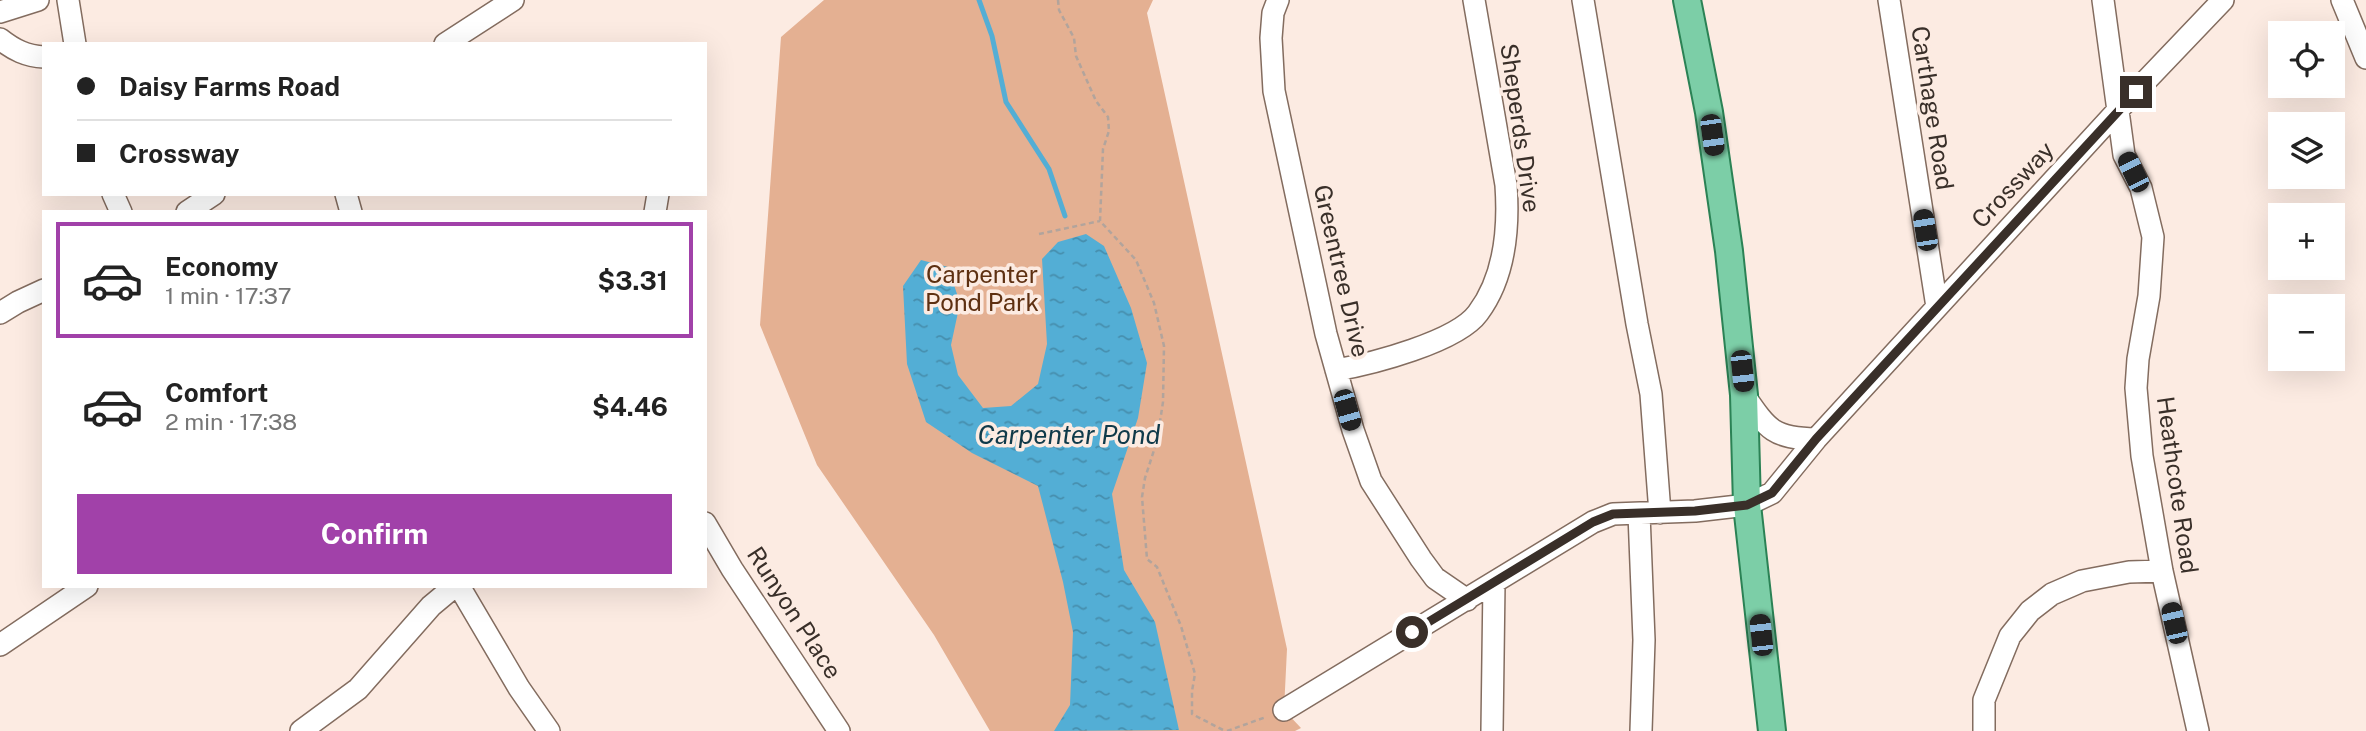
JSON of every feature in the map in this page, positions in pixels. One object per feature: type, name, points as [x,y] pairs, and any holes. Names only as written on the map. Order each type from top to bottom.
[{"type":"main road","points":[[1687,0],[1711,124],[1729,251],[1744,395],[1747,505],[1772,731]]},
{"type":"street","points":[[0,12],[38,0]]},
{"type":"street","points":[[68,0],[75,42]]},
{"type":"street","points":[[448,42],[513,0]]},
{"type":"street","name":"Greentree Drive","points":[[1278,0],[1273,13],[1271,38],[1275,91],[1326,334],[1353,430],[1371,481],[1435,578],[1467,600]]},
{"type":"street","name":"Sheperds Drive","points":[[1336,370],[1376,363],[1461,328],[1477,315],[1497,273],[1506,239],[1506,185],[1474,0]]},
{"type":"street","points":[[1583,0],[1651,394],[1660,513]]},
{"type":"street","name":"Carthage Road","points":[[1889,0],[1937,307]]},
{"type":"street","name":"Heathcote Road","points":[[2104,0],[2124,155],[2141,188],[2153,237],[2153,259],[2136,388],[2142,456],[2162,571],[2198,731]]},
{"type":"street","name":"Crossway","points":[[1747,505],[1772,493],[1816,439],[2118,110],[2223,0]]},
{"type":"street","points":[[2342,0],[2366,58]]},
{"type":"street","points":[[0,39],[29,56],[42,57]]},
{"type":"street","points":[[190,210],[211,196]]},
{"type":"street","points":[[0,313],[42,291]]},
{"type":"street","points":[[1744,395],[1763,423],[1774,431],[1790,438],[1816,439]]},
{"type":"street","points":[[1284,710],[1593,522],[1613,514],[1660,513],[1747,505]]},
{"type":"street","points":[[1639,514],[1644,640],[1641,731]]},
{"type":"street","name":"Runyon Place","points":[[707,526],[839,731]]},
{"type":"street","points":[[1984,731],[1984,700],[2010,636],[2030,611],[2052,594],[2082,581],[2129,572],[2162,571]]},
{"type":"street","points":[[1492,731],[1494,583]]},
{"type":"street","points":[[0,645],[84,588]]},
{"type":"street","points":[[301,731],[358,689],[430,606],[454,588]]},
{"type":"street","points":[[458,588],[519,688],[549,731]]},
{"type":"path","points":[[1058,0],[1059,10],[1074,38],[1076,56],[1096,101],[1108,117],[1109,131],[1103,149],[1100,221],[1136,260],[1154,303],[1164,346],[1163,402],[1157,441],[1144,478],[1142,498],[1147,559],[1157,567],[1185,638],[1195,674],[1192,714],[1226,731],[1284,710]]},
{"type":"path","points":[[1039,234],[1100,221]]},
{"type":"green space","name":"Carpenter Pond Park","points":[[824,0],[1153,0],[1147,13],[1287,649],[1284,710],[1301,728],[1295,731],[990,731],[934,635],[817,465],[760,325],[781,37]]},
{"type":"water","name":"Carpenter Pond","points":[[1086,234],[1104,246],[1131,308],[1147,363],[1138,418],[1112,494],[1124,570],[1155,622],[1179,730],[1054,731],[1070,705],[1073,632],[1038,486],[972,453],[926,422],[907,364],[903,286],[921,260],[948,267],[960,303],[951,345],[958,375],[983,408],[1011,406],[1038,384],[1047,344],[1042,259],[1058,242]]},
{"type":"waterway","points":[[979,0],[992,36],[1006,102],[1049,169],[1065,216]]},
{"type":"route","points":[[1412,632],[1536,555],[1593,522],[1613,514],[1695,511],[1747,505],[1772,493],[1816,439],[2136,92]]}]
